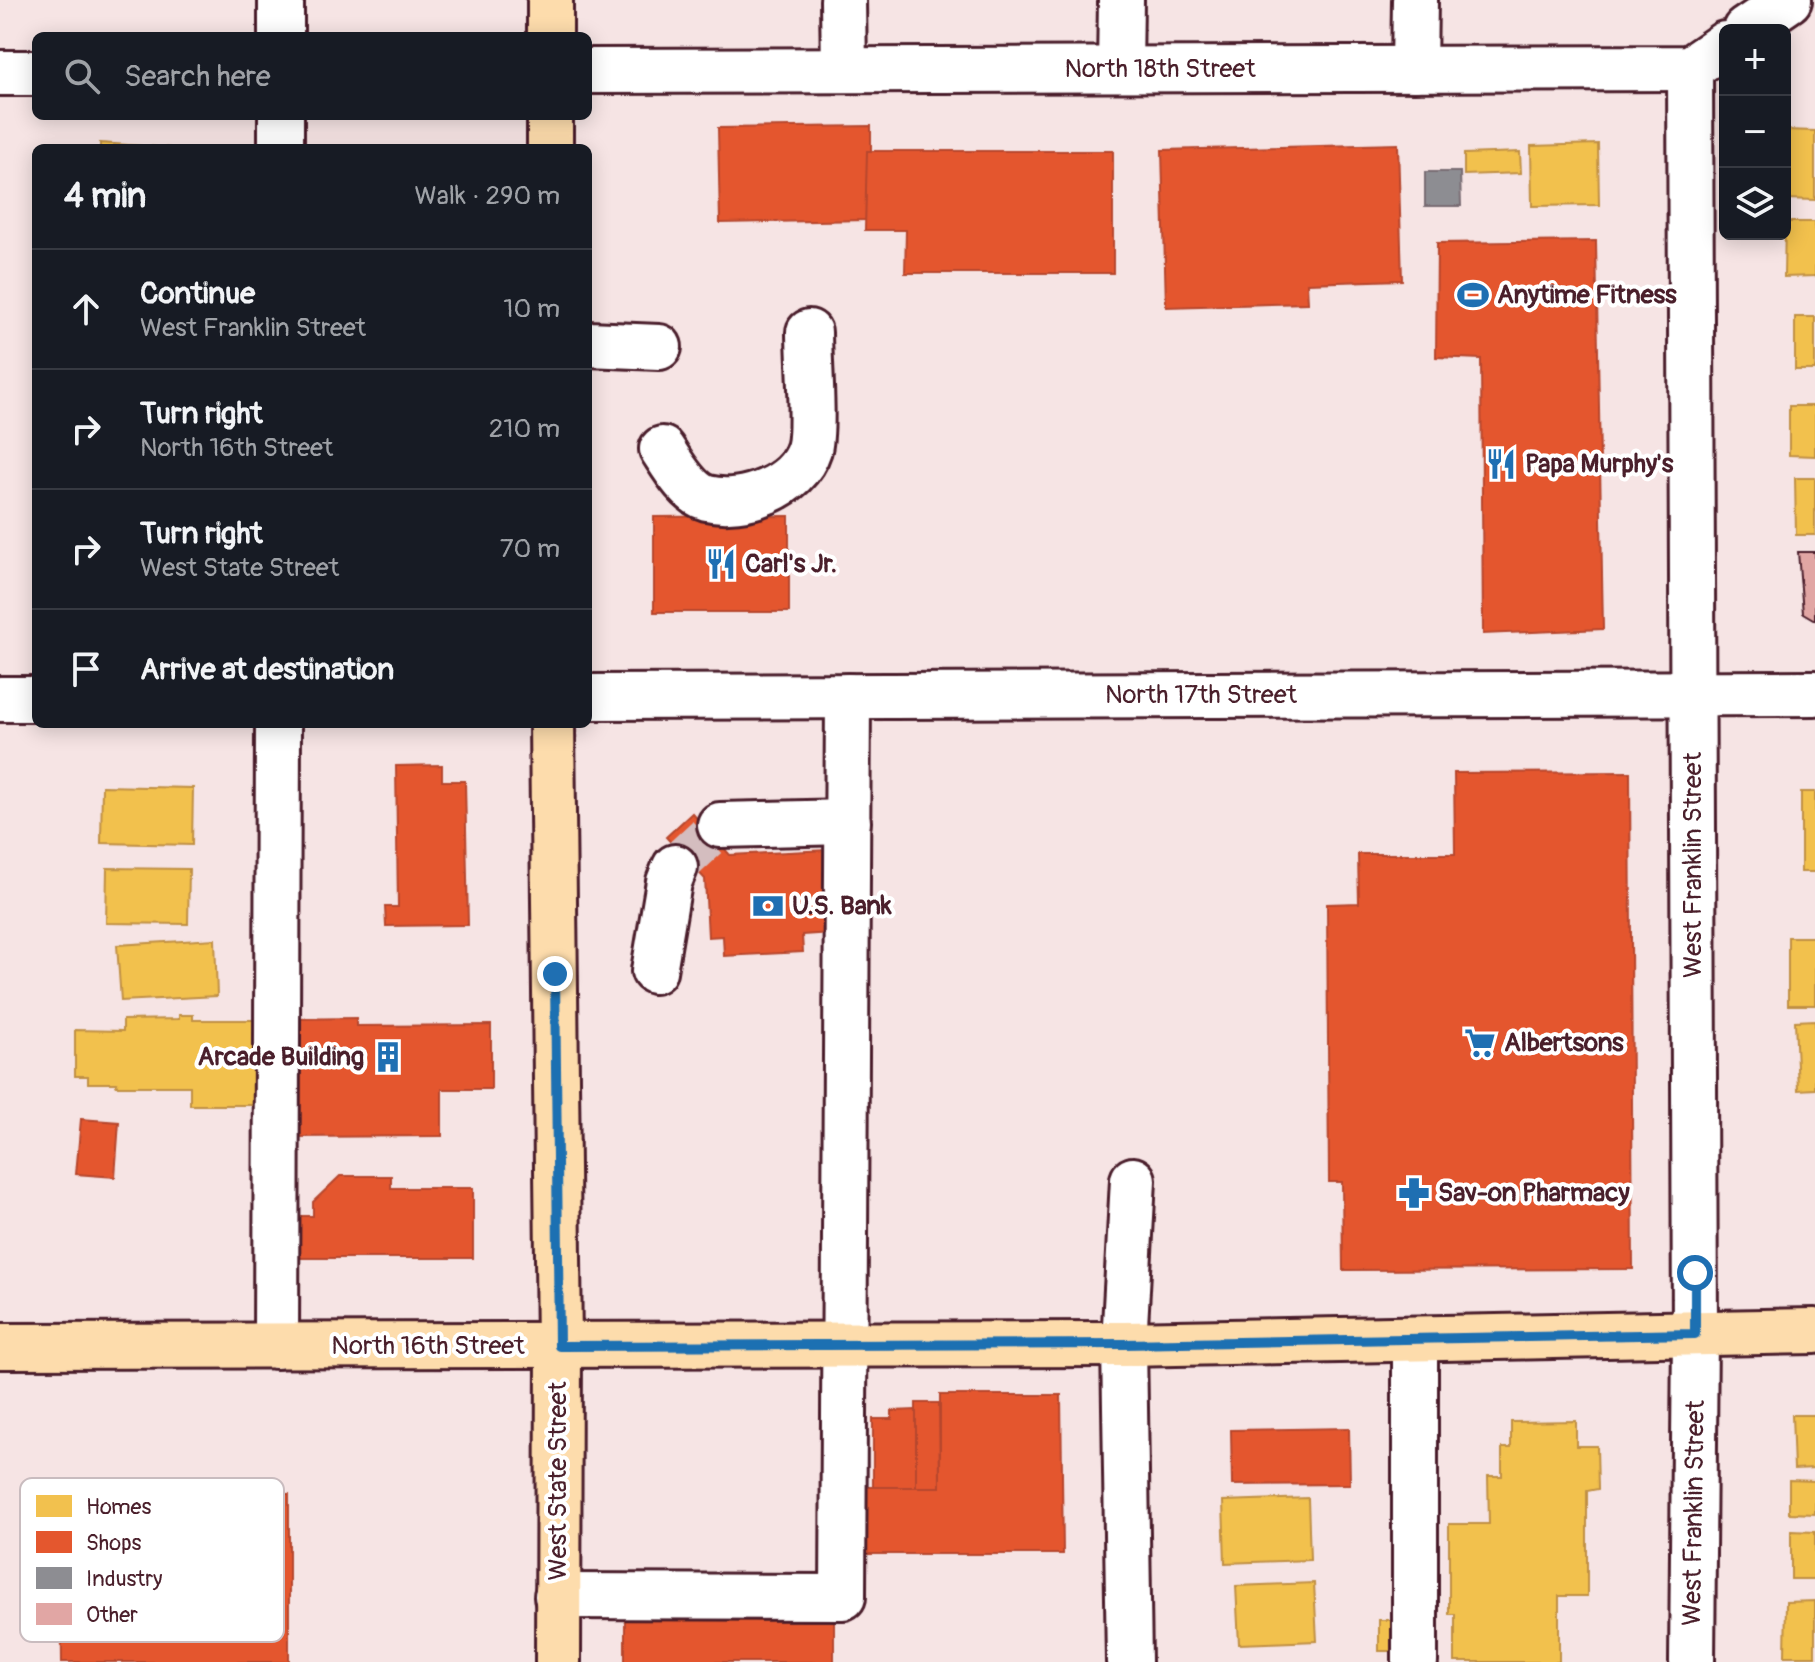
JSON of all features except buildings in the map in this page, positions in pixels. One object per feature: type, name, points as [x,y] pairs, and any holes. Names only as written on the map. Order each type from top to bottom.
[{"type":"main road","points":[[550,0],[550,32]]},
{"type":"main road","points":[[550,120],[550,144]]},
{"type":"main road","name":"West State Street","points":[[552,728],[559,1346],[558,1662]]},
{"type":"main road","name":"North 16th Street","points":[[0,1346],[1124,1344],[1815,1331]]},
{"type":"street","points":[[281,0],[281,32]]},
{"type":"street","points":[[843,0],[844,70]]},
{"type":"street","points":[[1120,69],[1121,0]]},
{"type":"street","points":[[1414,69],[1415,0]]},
{"type":"street","points":[[1754,24],[1789,0]]},
{"type":"street","points":[[1690,68],[1719,48]]},
{"type":"street","name":"North 18th Street","points":[[592,71],[1690,68]]},
{"type":"street","name":"West Franklin Street","points":[[1690,68],[1695,1334],[1692,1662]]},
{"type":"street","points":[[0,73],[32,73]]},
{"type":"street","points":[[281,120],[281,144]]},
{"type":"street","points":[[662,449],[691,488],[706,498],[761,496],[778,486],[802,465],[810,447],[809,332]]},
{"type":"street","points":[[592,344],[659,347]]},
{"type":"street","name":"North 17th Street","points":[[592,697],[1815,693]]},
{"type":"street","points":[[557,1596],[843,1597],[848,696]]},
{"type":"street","points":[[0,699],[32,699]]},
{"type":"street","points":[[276,1346],[278,728]]},
{"type":"street","points":[[720,825],[848,822]]},
{"type":"street","points":[[654,971],[669,882],[675,867]]},
{"type":"street","points":[[1129,1662],[1124,1344],[1133,1180]]},
{"type":"street","points":[[1415,1339],[1415,1662]]},
{"type":"tunnel","points":[[675,867],[720,825]]},
{"type":"place","name":"Anytime Fitness","points":[[1473,295]]},
{"type":"place","name":"Papa Murphy's","points":[[1501,464]]},
{"type":"place","name":"Carl's Jr.","points":[[721,564]]},
{"type":"place","name":"U.S. Bank","points":[[768,906]]},
{"type":"place","name":"Albertsons","points":[[1480,1043]]},
{"type":"place","name":"Arcade Building","points":[[388,1057]]},
{"type":"place","name":"Sav-on Pharmacy","points":[[1414,1193]]},
{"type":"route","points":[[555,974],[559,1346],[1124,1344],[1695,1334],[1695,1273]]}]
